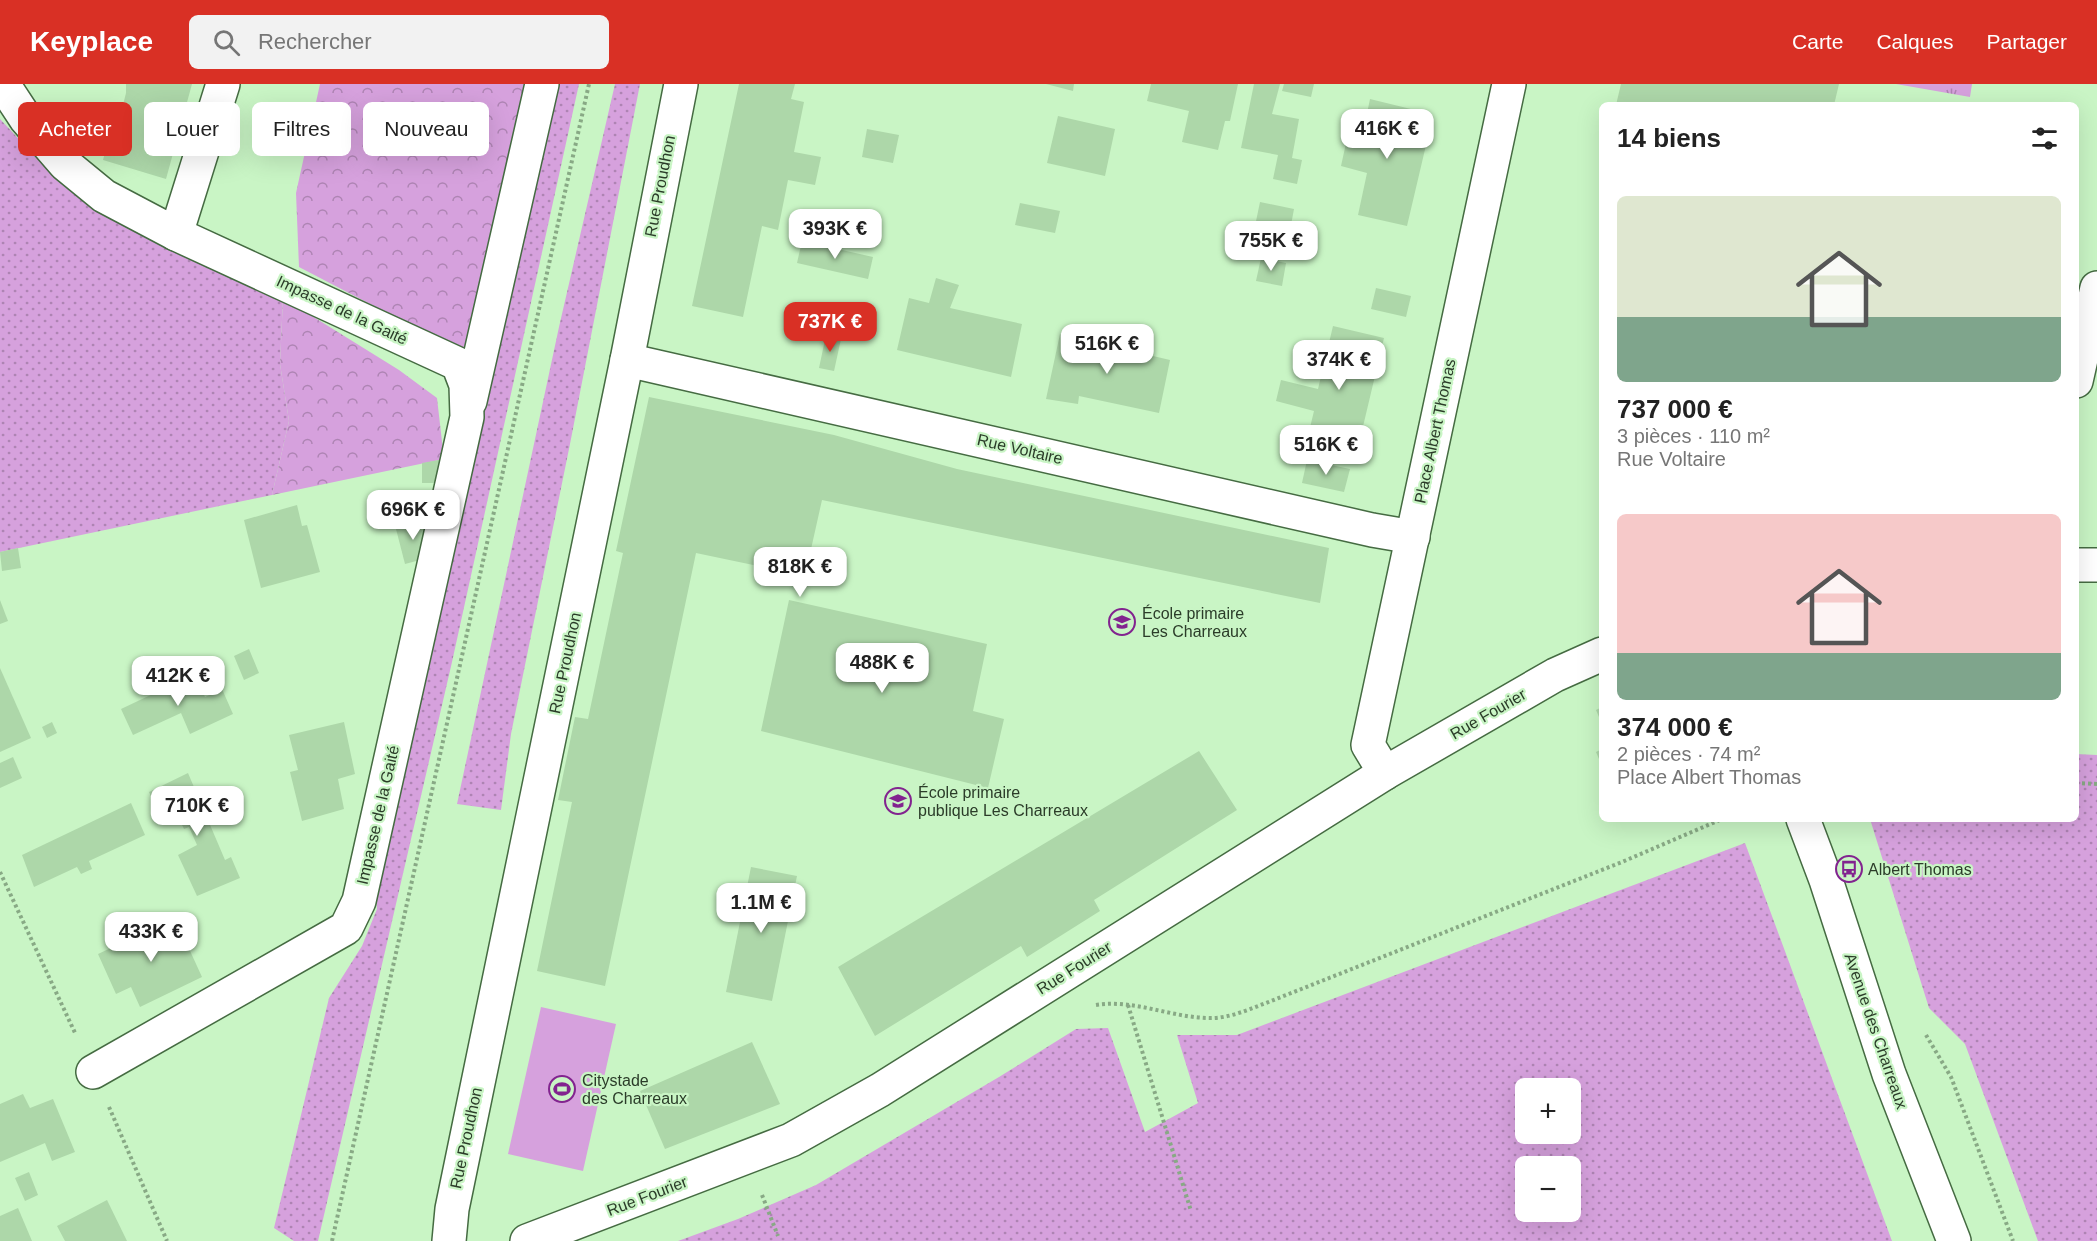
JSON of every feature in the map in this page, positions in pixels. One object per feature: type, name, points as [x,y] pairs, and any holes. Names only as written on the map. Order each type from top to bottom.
[{"type":"street","name":"Impasse de la Gaité","points":[[3,84],[26,119],[65,164],[104,196],[176,234],[458,364],[466,385],[467,417]]},
{"type":"street","points":[[176,234],[223,84]]},
{"type":"street","name":"Impasse de la Gaité","points":[[93,1072],[345,928],[358,901],[543,84]]},
{"type":"street","name":"Rue Proudhon","points":[[450,1241],[452,1209],[627,360],[681,84]]},
{"type":"street","name":"Place Albert Thomas","points":[[1385,773],[1368,745],[1509,84]]},
{"type":"street","points":[[2079,368],[2097,288]]},
{"type":"street","name":"Rue Voltaire","points":[[627,360],[1372,530],[1413,537]]},
{"type":"street","points":[[2079,565],[2097,565]]},
{"type":"street","name":"Rue Fourier","points":[[527,1241],[792,1140],[880,1090],[1385,773],[1555,675],[1599,655]]},
{"type":"street","name":"Avenue des Charreaux","points":[[1804,822],[1826,880],[1889,1074],[1954,1241]]},
{"type":"path","points":[[332,1241],[589,84]]},
{"type":"path","points":[[2079,783],[2097,784]]},
{"type":"path","points":[[1090,1006],[1128,1005],[1208,1018],[1226,1017],[1622,862],[1715,822]]},
{"type":"path","points":[[1128,1005],[1191,1211]]},
{"type":"path","points":[[1926,1035],[1951,1077],[2013,1241]]},
{"type":"green space","points":[[320,84],[524,84],[468,355],[299,267],[296,193],[304,156],[351,156],[351,102],[316,102]]},
{"type":"green space","points":[[555,84],[579,84],[452,662],[318,1241],[294,1241],[274,1228],[329,998],[362,946],[377,909],[375,881]]},
{"type":"green space","points":[[615,84],[640,84],[511,734],[501,810],[457,804],[559,327]]},
{"type":"green space","points":[[1896,84],[1972,84],[1970,97]]},
{"type":"green space","points":[[0,119],[18,138],[18,156],[35,156],[80,194],[283,298],[280,364],[289,421],[272,495],[0,552]]},
{"type":"green space","points":[[283,298],[399,370],[437,398],[444,459],[272,495],[289,421],[280,364]]},
{"type":"green space","points":[[2079,754],[2097,755],[2097,1241],[2038,1241],[1965,1044],[1929,1008],[1871,822],[2079,822]]},
{"type":"green space","points":[[1745,843],[1892,1241],[678,1241],[738,1219],[816,1185],[1076,1029],[1108,1028],[1145,1132],[1198,1103],[1177,1035],[1237,1035]]},
{"type":"green space","name":"Citystade des Charreaux","points":[[541,1007],[616,1024],[583,1171],[508,1154]]},
{"type":"building","points":[[126,84],[192,84],[187,102],[144,102],[144,156],[172,156],[166,179],[103,160],[104,156],[132,156],[132,102],[124,102]]},
{"type":"building","points":[[739,84],[795,84],[791,99],[804,102],[794,152],[821,157],[815,185],[788,180],[778,230],[762,226],[743,317],[692,306]]},
{"type":"building","points":[[1046,84],[1074,84],[1073,91]]},
{"type":"building","points":[[1151,84],[1238,84],[1230,121],[1225,121],[1218,150],[1182,142],[1189,111],[1147,101]]},
{"type":"building","points":[[1254,84],[1280,84],[1272,114],[1299,119],[1292,158],[1302,160],[1297,184],[1273,179],[1278,155],[1241,148]]},
{"type":"building","points":[[1284,84],[1314,84],[1311,97],[1282,91]]},
{"type":"building","points":[[1621,84],[1839,84],[1835,102],[1617,102]]},
{"type":"building","points":[[1370,99],[1423,112],[1418,138],[1427,141],[1407,226],[1358,215],[1367,173],[1341,166],[1350,125],[1364,128]]},
{"type":"building","points":[[1058,116],[1115,129],[1105,176],[1047,163]]},
{"type":"building","points":[[867,129],[899,135],[893,163],[862,157]]},
{"type":"building","points":[[1260,202],[1294,209],[1285,257],[1250,250]]},
{"type":"building","points":[[1020,203],[1060,211],[1055,233],[1015,225]]},
{"type":"building","points":[[802,241],[873,257],[868,279],[797,263]]},
{"type":"building","points":[[1261,258],[1286,263],[1282,286],[1256,281]]},
{"type":"building","points":[[936,278],[959,285],[950,308],[1022,324],[1011,377],[897,350],[909,298],[929,303]]},
{"type":"building","points":[[1376,288],[1411,296],[1406,317],[1371,309]]},
{"type":"building","points":[[1333,326],[1384,338],[1356,456],[1306,444],[1314,411],[1276,401],[1281,380],[1318,389]]},
{"type":"building","points":[[1060,334],[1170,360],[1159,413],[1079,396],[1078,404],[1046,399]]},
{"type":"building","points":[[826,335],[841,339],[834,371],[819,368]]},
{"type":"building","points":[[649,397],[834,435],[957,469],[1329,548],[1320,603],[822,500],[805,576],[696,553],[605,986],[537,971],[572,802],[558,800],[575,717],[588,719],[623,553],[616,551]]},
{"type":"building","points":[[444,459],[439,483],[422,483],[422,463]]},
{"type":"building","points":[[1307,460],[1350,469],[1344,492],[1302,483]]},
{"type":"building","points":[[297,505],[302,526],[307,525],[320,572],[261,588],[244,520]]},
{"type":"building","points":[[429,520],[420,560],[405,564],[396,529]]},
{"type":"building","points":[[18,548],[21,568],[2,571],[0,552]]},
{"type":"building","points":[[0,600],[8,621],[0,624]]},
{"type":"building","points":[[789,600],[987,644],[973,711],[1004,719],[988,788],[761,731]]},
{"type":"building","points":[[249,649],[259,673],[244,680],[234,656]]},
{"type":"building","points":[[0,668],[31,738],[0,752]]},
{"type":"building","points":[[195,674],[205,697],[222,689],[233,714],[190,734],[181,713],[133,735],[121,709]]},
{"type":"building","points":[[52,722],[57,733],[47,738],[42,727]]},
{"type":"building","points":[[344,722],[355,774],[338,779],[344,809],[302,821],[290,772],[298,770],[289,735]]},
{"type":"building","points":[[1199,751],[1237,810],[1094,900],[1100,911],[1027,957],[1021,946],[875,1036],[838,967]]},
{"type":"building","points":[[13,757],[22,778],[0,788],[0,763]]},
{"type":"building","points":[[188,773],[225,860],[231,857],[240,878],[197,896],[178,855],[197,845],[189,827],[184,829],[171,802],[157,809],[149,792]]},
{"type":"building","points":[[131,803],[145,835],[89,861],[92,869],[81,874],[77,867],[34,887],[22,855]]},
{"type":"building","points":[[751,867],[797,876],[772,1001],[726,992]]},
{"type":"building","points":[[175,918],[202,977],[140,1007],[131,987],[116,994],[98,954]]},
{"type":"building","points":[[752,1042],[780,1104],[665,1149],[640,1091]]},
{"type":"building","points":[[23,1094],[30,1108],[53,1099],[75,1152],[52,1161],[45,1143],[0,1162],[0,1104]]},
{"type":"building","points":[[29,1172],[38,1195],[25,1201],[15,1178]]},
{"type":"building","points":[[107,1200],[127,1241],[65,1241],[57,1226]]},
{"type":"building","points":[[18,1208],[32,1241],[0,1241],[0,1216]]},
{"type":"place","name":"École primaire Les Charreaux","points":[[1122,622]]},
{"type":"place","name":"École primaire publique Les Charreaux","points":[[898,801]]},
{"type":"place","name":"Albert Thomas","points":[[1849,869]]},
{"type":"place","name":"Citystade des Charreaux","points":[[562,1089]]}]
